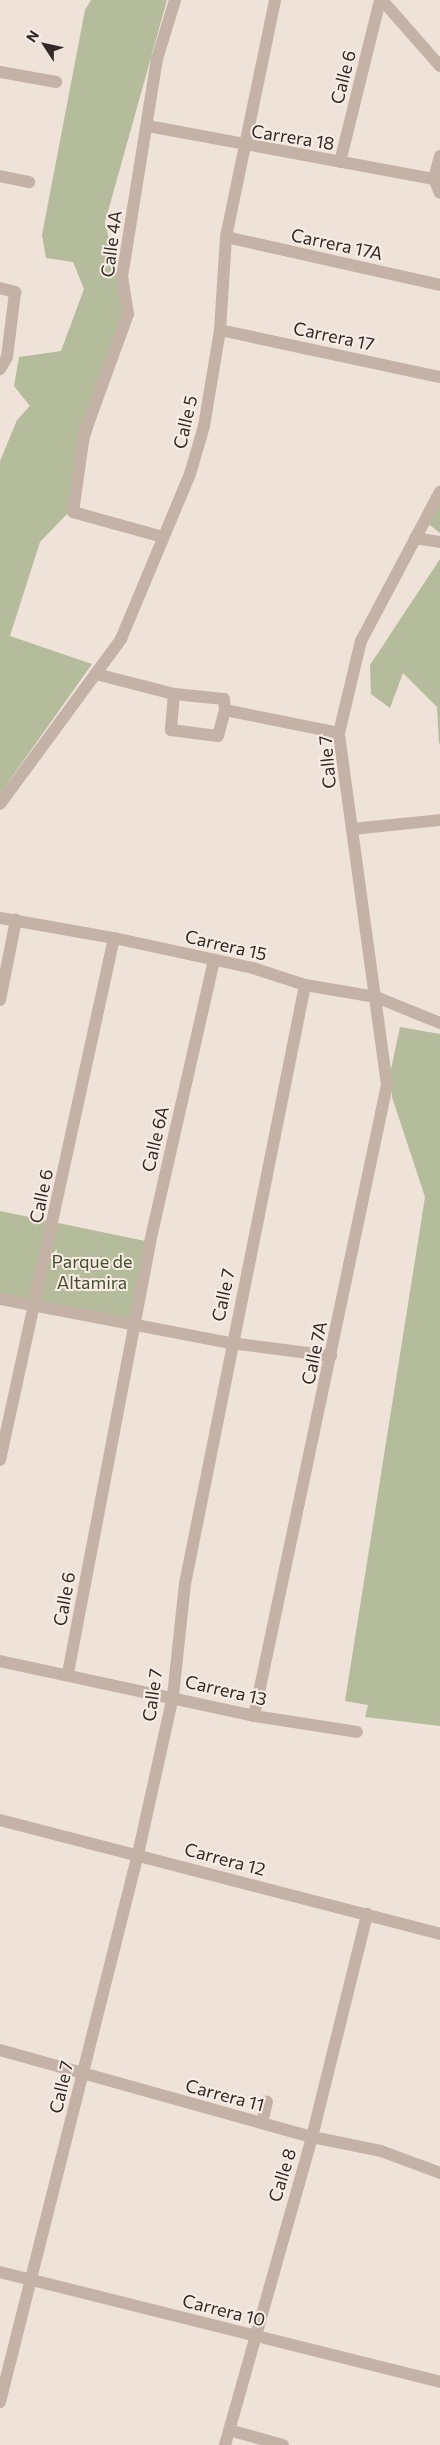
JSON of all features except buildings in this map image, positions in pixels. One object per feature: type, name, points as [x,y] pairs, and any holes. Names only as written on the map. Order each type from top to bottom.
[{"type":"street","name":"Calle 4A","points":[[163,537],[78,516],[73,512],[84,434],[128,314],[122,277],[148,126],[157,59],[175,0]]},
{"type":"street","name":"Calle 5","points":[[0,804],[121,639],[190,474],[204,426],[220,330],[226,237],[275,0]]},
{"type":"street","points":[[381,0],[440,66]]},
{"type":"street","name":"Calle 6","points":[[340,162],[381,0]]},
{"type":"street","points":[[0,72],[56,82]]},
{"type":"street","name":"Carrera 18","points":[[148,126],[245,148],[437,174]]},
{"type":"street","points":[[440,156],[437,174],[440,193]]},
{"type":"street","points":[[0,176],[29,182]]},
{"type":"street","name":"Carrera 17A","points":[[226,237],[440,285]]},
{"type":"street","points":[[0,288],[15,292],[7,357],[0,369]]},
{"type":"street","name":"Carrera 17","points":[[220,330],[440,377]]},
{"type":"street","points":[[440,492],[415,538],[440,542]]},
{"type":"street","name":"Calle 7","points":[[376,997],[339,733],[361,640],[415,538]]},
{"type":"street","points":[[96,674],[174,694],[224,699],[225,710],[218,736],[171,730],[174,694]]},
{"type":"street","points":[[225,710],[339,733]]},
{"type":"street","points":[[352,829],[440,820]]},
{"type":"street","name":"Carrera 15","points":[[0,918],[114,938],[253,968],[305,985],[376,997],[440,1023]]},
{"type":"street","points":[[0,1000],[16,920]]},
{"type":"street","name":"Calle 6","points":[[0,1460],[35,1307],[114,938]]},
{"type":"street","name":"Calle 6A","points":[[133,1324],[214,961]]},
{"type":"street","name":"Calle 7","points":[[0,2402],[81,2073],[138,1854],[173,1696],[185,1584],[231,1343],[305,985]]},
{"type":"street","name":"Calle 7A","points":[[254,1716],[384,1111],[386,1061],[376,997]]},
{"type":"street","points":[[0,1299],[231,1343],[331,1356]]},
{"type":"street","name":"Calle 6","points":[[68,1673],[133,1324]]},
{"type":"street","name":"Carrera 13","points":[[0,1661],[68,1673],[254,1716],[357,1732]]},
{"type":"street","name":"Carrera 12","points":[[0,1820],[138,1854],[440,1934]]},
{"type":"street","name":"Calle 8","points":[[225,2445],[312,2137],[367,1914]]},
{"type":"street","name":"Carrera 11","points":[[0,2050],[312,2137],[381,2151],[440,2173]]},
{"type":"street","points":[[262,2123],[267,2102]]},
{"type":"street","name":"Carrera 10","points":[[0,2272],[440,2382]]},
{"type":"street","points":[[230,2430],[283,2445]]},
{"type":"green space","points":[[91,0],[167,0],[105,222],[126,315],[68,513],[40,542],[10,636],[92,664],[0,794],[0,461],[17,420],[30,406],[14,386],[19,357],[61,351],[84,289],[73,262],[46,258],[42,235],[85,10]]},
{"type":"green space","points":[[440,501],[440,533],[426,522]]},
{"type":"green space","points":[[440,559],[439,744],[437,707],[403,673],[390,708],[371,694],[370,665]]},
{"type":"green space","points":[[400,1027],[440,1034],[440,1726],[365,1717],[368,1705],[345,1701],[425,1197],[392,1097],[391,1069]]},
{"type":"green space","name":"Parque de Altamira","points":[[0,1211],[150,1242],[133,1324],[0,1299]]}]
